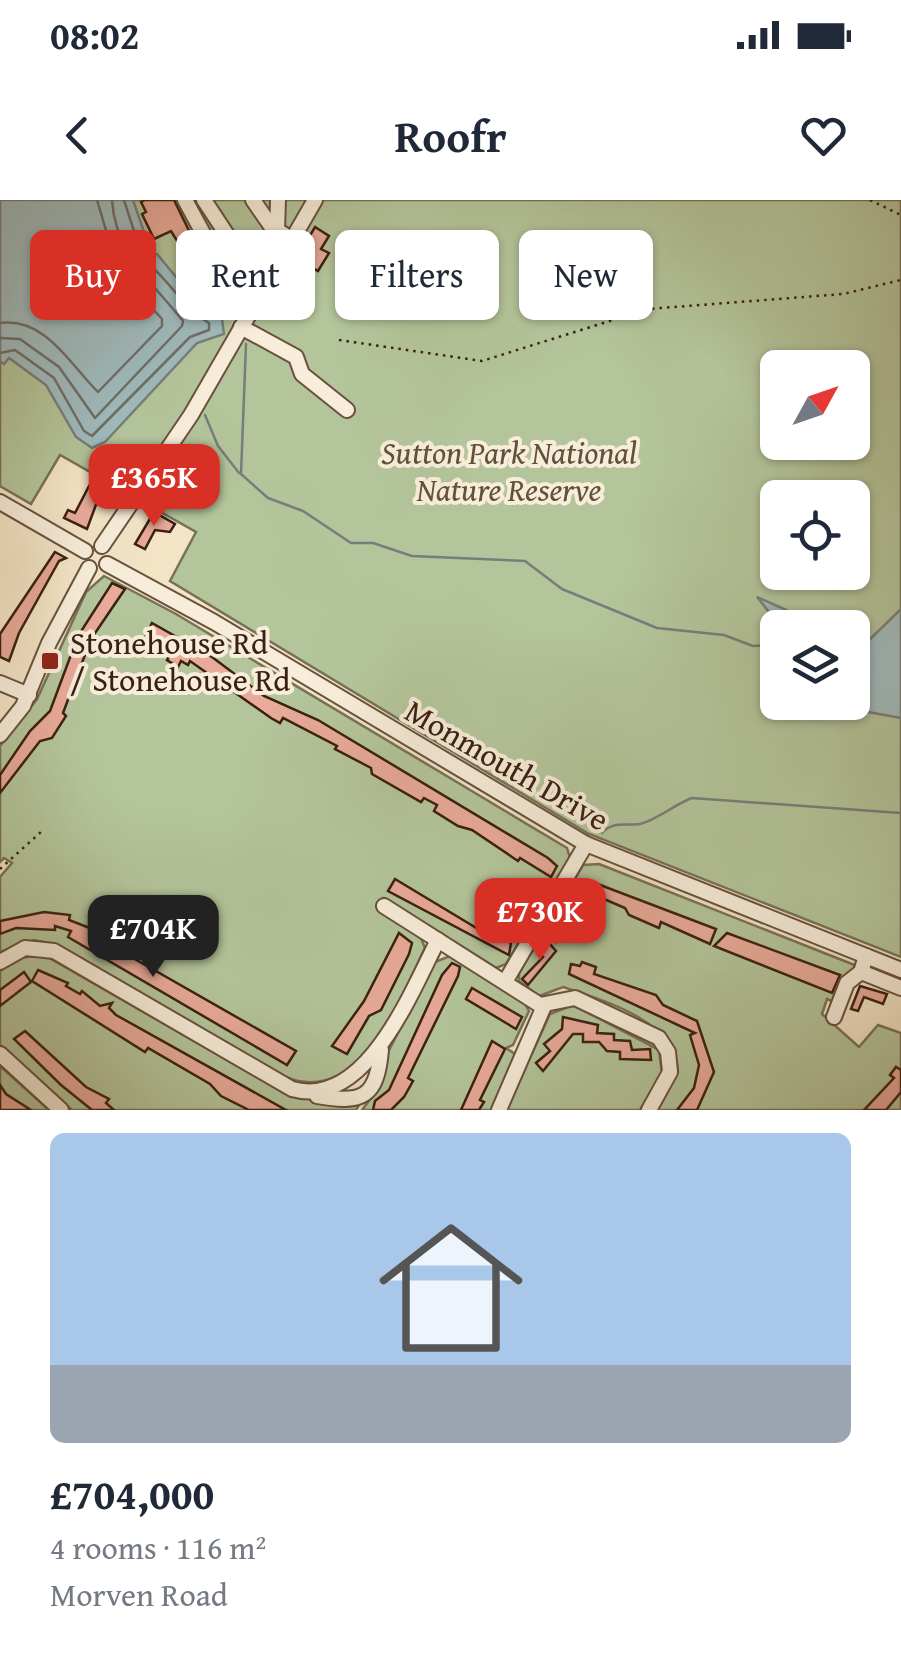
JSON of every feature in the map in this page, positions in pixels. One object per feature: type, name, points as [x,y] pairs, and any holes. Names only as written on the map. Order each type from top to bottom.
[{"type":"street","points":[[185,200],[201,230]]},
{"type":"street","points":[[204,200],[224,230]]},
{"type":"street","points":[[253,200],[280,230]]},
{"type":"street","points":[[288,230],[315,200]]},
{"type":"street","points":[[280,201],[274,219],[281,230]]},
{"type":"street","points":[[0,502],[85,551],[102,546],[191,415],[244,320]]},
{"type":"street","points":[[240,327],[296,356],[302,374],[347,410]]},
{"type":"street","points":[[89,568],[102,569],[107,564],[107,552],[102,546]]},
{"type":"street","points":[[85,551],[83,557],[89,568]]},
{"type":"street","name":"Monmouth Drive","points":[[107,564],[214,622],[586,844],[901,970]]},
{"type":"street","points":[[0,735],[29,695],[43,656],[89,568]]},
{"type":"street","points":[[0,683],[29,695]]},
{"type":"street","points":[[505,982],[586,844]]},
{"type":"street","points":[[384,906],[544,1006]]},
{"type":"street","points":[[0,962],[24,948],[54,951],[292,1089],[348,1100],[362,1096],[378,1079],[381,1050],[438,940]]},
{"type":"street","points":[[834,1017],[847,983],[861,972],[866,956]]},
{"type":"street","points":[[861,972],[901,988]]},
{"type":"street","points":[[499,1110],[544,1006],[560,998],[575,998],[659,1038],[668,1052],[670,1072],[648,1110]]},
{"type":"street","points":[[310,1094],[346,1080],[381,1050]]},
{"type":"street","points":[[0,1054],[62,1110]]},
{"type":"path","points":[[870,200],[901,215]]},
{"type":"path","points":[[339,340],[482,361],[648,308],[843,294],[901,280]]},
{"type":"path","points":[[0,869],[42,831]]},
{"type":"green space","name":"Sutton Park National Nature Reserve","points":[[0,200],[901,200],[901,957],[589,834],[170,581],[196,532],[60,455],[31,504],[0,486]]},
{"type":"green space","points":[[104,576],[176,614],[567,848],[570,858],[506,964],[496,968],[383,898],[378,910],[421,938],[425,948],[403,995],[373,1044],[334,1078],[310,1082],[283,1076],[58,945],[34,940],[0,952],[0,877],[12,863],[4,858],[0,862],[0,746],[37,699],[86,592]]},
{"type":"green space","points":[[599,864],[857,966],[836,1003],[827,999],[822,1014],[859,1047],[878,1025],[901,1033],[901,1110],[657,1110],[678,1072],[674,1054],[652,1026],[617,1007],[563,987],[539,996],[519,981],[519,973],[583,865]]},
{"type":"green space","points":[[44,955],[290,1096],[359,1105],[356,1110],[72,1110],[0,1045],[0,971],[18,958]]},
{"type":"green space","points":[[450,956],[525,1004],[529,1011],[513,1045],[506,1048],[515,1054],[491,1110],[362,1110],[380,1086],[386,1056],[435,962]]},
{"type":"green space","points":[[573,1005],[659,1050],[662,1073],[640,1110],[506,1110],[550,1014]]},
{"type":"green space","points":[[0,1066],[49,1110],[0,1110]]},
{"type":"water","points":[[0,200],[133,200],[143,230],[30,230],[30,320],[156,320],[157,254],[176,277],[176,320],[222,320],[224,334],[197,343],[105,442],[92,448],[76,437],[46,385],[9,358],[4,364],[0,361]]},
{"type":"water","points":[[757,597],[786,610],[767,610]]},
{"type":"water","points":[[901,609],[901,718],[870,712],[870,639]]},
{"type":"building","points":[[174,200],[189,230],[176,230],[176,239],[171,231],[156,238],[156,230],[150,230],[142,214],[146,212],[141,202]]},
{"type":"building","points":[[315,227],[329,236],[321,249],[329,253],[318,271],[315,269]]},
{"type":"building","points":[[89,486],[100,494],[87,529],[64,518],[68,510],[75,513]]},
{"type":"building","points":[[154,512],[175,524],[170,532],[155,530],[145,549],[135,544]]},
{"type":"building","points":[[55,552],[66,558],[59,561],[19,633],[9,661],[0,657],[0,634]]},
{"type":"building","points":[[112,583],[125,589],[91,639],[63,713],[66,716],[52,738],[40,741],[0,793],[0,775],[30,731],[50,711],[78,636]]},
{"type":"building","points":[[152,623],[212,657],[264,696],[318,720],[548,858],[557,866],[551,877],[434,811],[437,805],[424,798],[421,802],[372,774],[371,768],[335,749],[337,746],[283,718],[280,723],[271,718],[190,661],[188,665],[181,661],[178,667],[167,660],[174,648],[145,637]]},
{"type":"building","points":[[395,879],[498,941],[500,937],[511,943],[509,955],[388,891]]},
{"type":"building","points":[[587,880],[716,929],[710,944],[661,922],[659,928],[629,915],[625,908],[583,890]]},
{"type":"building","points":[[573,902],[585,909],[556,942],[549,935],[569,917],[565,915]]},
{"type":"building","points":[[44,912],[70,915],[69,920],[100,932],[98,938],[296,1051],[287,1065],[68,937],[71,931],[55,926],[55,930],[16,928],[0,934],[0,921]]},
{"type":"building","points":[[399,933],[412,943],[409,954],[381,1010],[369,1016],[347,1054],[332,1046],[364,1001]]},
{"type":"building","points":[[727,933],[840,975],[832,993],[714,946]]},
{"type":"building","points":[[549,943],[556,951],[528,985],[522,979],[543,957],[538,952]]},
{"type":"building","points":[[582,962],[596,967],[594,974],[656,995],[663,1005],[697,1021],[714,1072],[697,1110],[677,1110],[694,1088],[699,1065],[690,1035],[695,1033],[569,974],[571,964],[580,966]]},
{"type":"building","points":[[452,963],[460,967],[458,976],[408,1078],[413,1081],[391,1110],[373,1110],[375,1101],[389,1090],[442,975]]},
{"type":"building","points":[[38,970],[68,983],[66,986],[80,994],[82,991],[100,1006],[112,1003],[109,1008],[116,1015],[286,1110],[249,1110],[221,1096],[210,1084],[148,1048],[145,1052],[32,981]]},
{"type":"building","points":[[24,972],[31,982],[0,1006],[0,990]]},
{"type":"building","points":[[860,986],[887,994],[883,1004],[864,997],[858,1011],[851,1009]]},
{"type":"building","points":[[472,988],[522,1017],[516,1029],[466,999]]},
{"type":"building","points":[[563,1017],[598,1025],[597,1033],[614,1034],[614,1040],[630,1041],[632,1050],[650,1049],[651,1060],[620,1059],[620,1052],[607,1051],[599,1042],[583,1042],[583,1034],[573,1034],[543,1071],[536,1063],[550,1051],[544,1044],[562,1029]]},
{"type":"building","points":[[25,1031],[86,1087],[109,1099],[106,1103],[114,1110],[92,1110],[61,1085],[14,1039]]},
{"type":"building","points":[[492,1041],[505,1049],[480,1100],[484,1102],[479,1110],[461,1110]]},
{"type":"building","points":[[896,1067],[901,1070],[901,1092],[886,1110],[864,1110],[894,1078],[890,1075]]},
{"type":"building","points":[[0,1085],[6,1094],[31,1110],[0,1110]]},
{"type":"waterway","points":[[246,344],[241,474],[268,498],[303,511],[351,543],[373,543],[412,556],[525,561],[562,589],[657,628],[724,635],[760,646]]},
{"type":"waterway","points":[[205,415],[218,446],[239,473]]},
{"type":"waterway","points":[[602,833],[615,825],[646,822],[692,798],[901,813]]},
{"type":"place","name":"Stonehouse Rd / Stonehouse Rd","points":[[50,661]]}]
